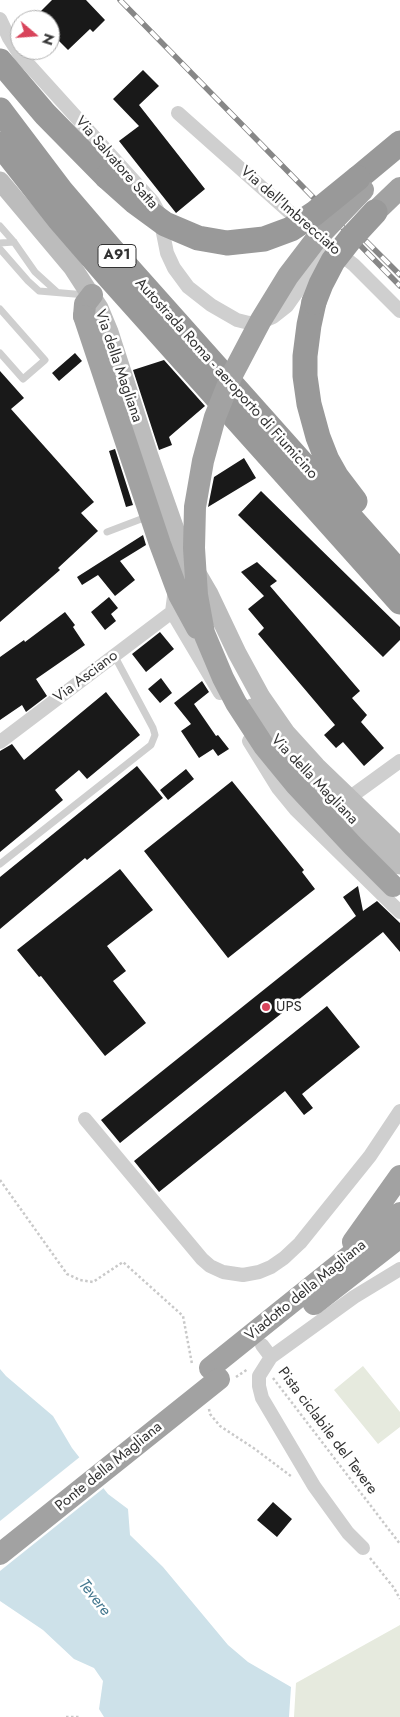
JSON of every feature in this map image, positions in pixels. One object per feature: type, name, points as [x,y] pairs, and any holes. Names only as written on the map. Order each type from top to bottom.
[{"type":"highway","points":[[0,60],[45,114],[107,177],[149,213],[179,231],[209,241],[242,242],[279,234],[307,220],[400,143]]},
{"type":"highway","name":"Autostrada Roma - aeroporto di Fiumicino","points":[[0,110],[62,192],[400,602]]},
{"type":"highway","name":"Autostrada Roma - aeroporto di Fiumicino","points":[[0,144],[59,219],[236,405],[400,573]]},
{"type":"highway","points":[[209,648],[204,633],[197,595],[194,528],[198,484],[215,417],[242,354],[278,291],[317,238],[400,153]]},
{"type":"highway","points":[[400,188],[375,212],[339,253],[327,272],[314,302],[306,341],[305,376],[311,415],[327,460],[345,489],[400,556]]},
{"type":"highway","points":[[92,295],[85,304],[84,316],[148,510],[172,577],[188,613],[209,648],[236,703],[264,746],[310,800],[398,881]]},
{"type":"highway","points":[[347,1268],[400,1176]]},
{"type":"highway","name":"Viadotto della Magliana","points":[[213,1371],[265,1357],[400,1213]]},
{"type":"highway","name":"Viadotto della Magliana","points":[[213,1371],[347,1268],[400,1237]]},
{"type":"highway","points":[[347,1268],[400,1247]]},
{"type":"highway","name":"Ponte della Magliana","points":[[0,1537],[213,1371]]},
{"type":"highway","name":"Ponte della Magliana","points":[[0,1554],[213,1371]]},
{"type":"main road","name":"Via della Magliana","points":[[0,181],[72,268],[99,308],[109,332],[199,598],[218,646],[231,672],[263,725],[398,881]]},
{"type":"main road","name":"Via della Magliana","points":[[182,547],[209,594],[237,653],[267,707],[300,749],[400,847]]},
{"type":"street","name":"Via Salvatore Satta","points":[[0,20],[20,54],[153,202],[159,213],[167,253],[174,268],[188,288],[211,305],[237,320],[249,323],[261,322],[273,317],[287,306],[329,246]]},
{"type":"street","name":"Via dell'Imbrecciato","points":[[178,113],[286,210],[354,265],[400,311]]},
{"type":"street","name":"Via della Magliana","points":[[182,547],[172,612],[283,795],[400,912]]},
{"type":"street","name":"Via Asciano","points":[[0,742],[172,612]]},
{"type":"street","points":[[349,798],[400,761]]},
{"type":"street","points":[[283,795],[304,774]]},
{"type":"street","points":[[85,1119],[202,1259],[210,1266],[223,1272],[243,1275],[271,1268],[300,1243],[370,1156],[400,1111]]},
{"type":"street","points":[[363,1548],[348,1533],[314,1486],[262,1398],[258,1381],[265,1357],[354,1296],[400,1269]]},
{"type":"lane","points":[[0,226],[35,272],[57,292]]},
{"type":"lane","points":[[0,242],[14,242]]},
{"type":"lane","points":[[0,249],[39,291],[92,295]]},
{"type":"lane","points":[[0,309],[45,360],[23,379],[0,353]]},
{"type":"lane","points":[[107,532],[168,510]]},
{"type":"lane","points":[[0,864],[151,744],[155,735],[153,728],[114,656]]},
{"type":"path","points":[[0,1180],[67,1274],[80,1280],[93,1282],[123,1262],[183,1316],[213,1371]]},
{"type":"path","name":"Pista ciclabile del Tevere","points":[[213,1371],[258,1366],[265,1357]]},
{"type":"path","name":"Pista ciclabile del Tevere","points":[[265,1357],[271,1375],[400,1544]]},
{"type":"path","points":[[210,1414],[220,1426],[305,1486],[314,1486]]},
{"type":"path","points":[[363,1548],[394,1588],[400,1599]]},
{"type":"path","points":[[66,1717],[80,1717]]},
{"type":"shaded area","points":[[363,1366],[400,1412],[400,1427],[378,1444],[334,1390]]},
{"type":"shaded area","points":[[400,1625],[400,1717],[294,1717],[296,1683]]},
{"type":"water","name":"Tevere","points":[[0,1369],[53,1416],[72,1448],[108,1494],[128,1509],[130,1535],[163,1567],[228,1645],[248,1662],[291,1687],[289,1717],[104,1717],[99,1709],[103,1681],[94,1668],[74,1659],[43,1630],[0,1601]]},
{"type":"pier","points":[[81,1456],[105,1487],[0,1571],[0,1521]]},
{"type":"building","points":[[52,0],[86,0],[105,20],[93,32],[90,29],[68,50],[60,42],[60,10],[42,10]]},
{"type":"building","points":[[143,70],[159,86],[139,105],[205,189],[176,213],[119,141],[139,126],[113,99]]},
{"type":"building","points":[[75,353],[82,361],[59,381],[52,373]]},
{"type":"building","points":[[164,360],[205,406],[169,437],[172,445],[159,450],[133,370]]},
{"type":"building","points":[[0,371],[24,398],[11,409],[94,502],[81,513],[98,531],[58,568],[60,570],[0,622]]},
{"type":"building","points":[[115,449],[133,505],[126,507],[109,451]]},
{"type":"building","points":[[244,458],[256,478],[208,507],[214,477]]},
{"type":"building","points":[[261,491],[400,627],[400,640],[383,657],[238,515]]},
{"type":"building","points":[[143,535],[146,545],[120,561],[135,580],[115,596],[98,575],[82,585],[77,577]]},
{"type":"building","points":[[257,562],[277,581],[270,586],[360,691],[352,698],[367,715],[361,722],[384,748],[364,766],[343,742],[336,748],[324,735],[335,725],[258,634],[264,628],[248,609],[264,596],[241,572]]},
{"type":"building","points":[[109,597],[118,608],[111,614],[116,621],[105,630],[91,612]]},
{"type":"building","points":[[65,612],[75,625],[73,627],[85,645],[36,679],[47,696],[26,712],[22,705],[0,720],[0,657],[24,640],[25,642]]},
{"type":"building","points":[[160,632],[174,649],[146,672],[132,654]]},
{"type":"building","points":[[161,678],[172,693],[160,703],[148,689]]},
{"type":"building","points":[[202,681],[209,692],[194,704],[216,736],[218,735],[229,749],[218,756],[213,749],[199,758],[181,731],[191,724],[174,703]]},
{"type":"building","points":[[106,692],[140,735],[87,779],[79,770],[55,790],[63,800],[0,852],[0,751],[12,744],[24,760]]},
{"type":"building","points":[[137,766],[163,798],[87,860],[85,858],[0,929],[0,877]]},
{"type":"building","points":[[186,769],[194,779],[168,800],[160,790]]},
{"type":"building","points":[[232,781],[304,870],[302,872],[315,889],[228,958],[144,851]]},
{"type":"building","points":[[120,869],[153,910],[107,946],[126,971],[113,981],[146,1023],[105,1056],[41,976],[39,977],[17,950]]},
{"type":"building","name":"UPS","points":[[358,886],[363,911],[377,901],[400,923],[400,952],[383,932],[120,1143],[101,1120],[356,916],[343,897]]},
{"type":"building","points":[[327,1006],[360,1047],[302,1094],[313,1108],[304,1115],[285,1091],[159,1192],[134,1161]]},
{"type":"building","points":[[273,1502],[292,1519],[277,1537],[257,1520]]},
{"type":"railway","points":[[120,0],[400,286]]},
{"type":"railway","points":[[366,241],[400,275]]},
{"type":"place","name":"UPS","points":[[266,1007]]}]
